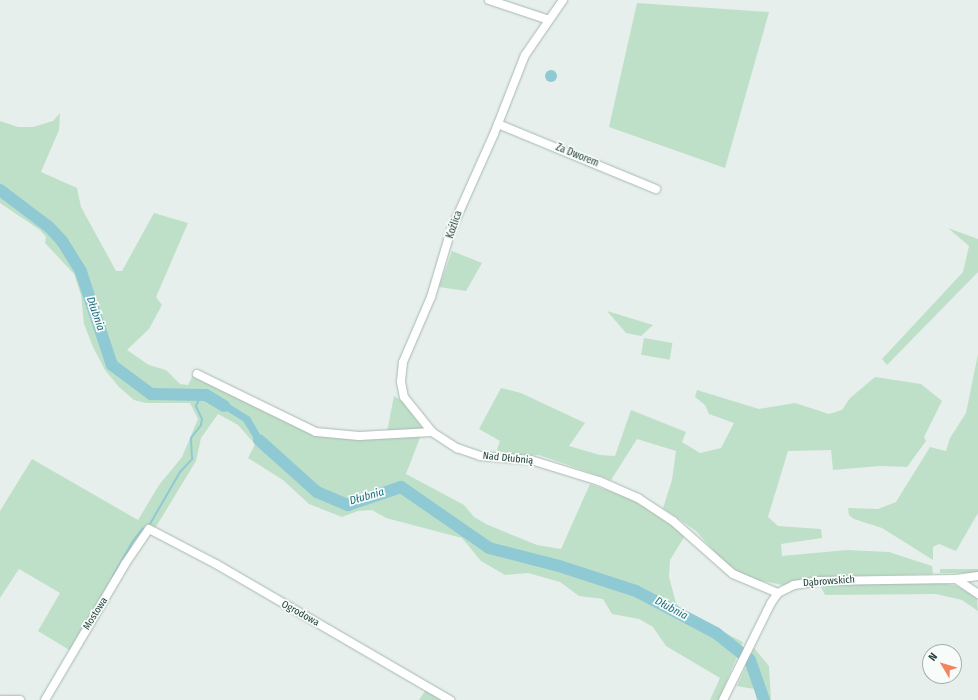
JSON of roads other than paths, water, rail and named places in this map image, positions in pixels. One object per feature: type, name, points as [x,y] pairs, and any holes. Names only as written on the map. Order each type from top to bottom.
[{"type":"street","points":[[489,0],[549,20]]},
{"type":"street","name":"Koźlica","points":[[432,432],[404,398],[401,382],[403,362],[431,297],[451,230],[498,124],[525,55],[563,0]]},
{"type":"street","name":"Za Dworem","points":[[498,124],[656,189]]},
{"type":"street","points":[[197,374],[316,432],[359,436],[432,432]]},
{"type":"street","name":"Nad Dłubnią","points":[[432,432],[457,448],[480,456],[531,460],[599,481],[638,498],[673,520],[733,574],[778,593]]},
{"type":"street","name":"Mostowa","points":[[45,700],[125,564],[149,530]]},
{"type":"street","name":"Ogrodowa","points":[[149,530],[216,564],[450,700]]},
{"type":"street","name":"Dąbrowskich","points":[[778,593],[794,585],[818,581],[956,579],[978,576]]},
{"type":"street","points":[[956,579],[978,594]]},
{"type":"street","points":[[723,700],[749,644],[778,593]]},
{"type":"street","points":[[2,700],[20,700]]},
{"type":"water","points":[[553,70],[556,71],[556,81],[549,82],[546,81],[545,74],[546,71]]},
{"type":"water","points":[[213,394],[250,417],[262,438],[272,447],[270,455],[258,445],[243,421],[209,400]]},
{"type":"waterway","name":"Dłubnia","points":[[0,190],[49,227],[62,241],[81,272],[112,365],[151,394],[206,395],[224,406]]},
{"type":"waterway","points":[[150,524],[180,472],[192,459],[191,438],[201,425],[202,419],[196,406],[201,395]]},
{"type":"waterway","name":"Dłubnia","points":[[259,440],[317,492],[348,505],[401,487],[489,548],[559,566],[636,591],[716,633],[750,660],[764,700]]},
{"type":"waterway","points":[[113,576],[133,541],[143,528]]}]
